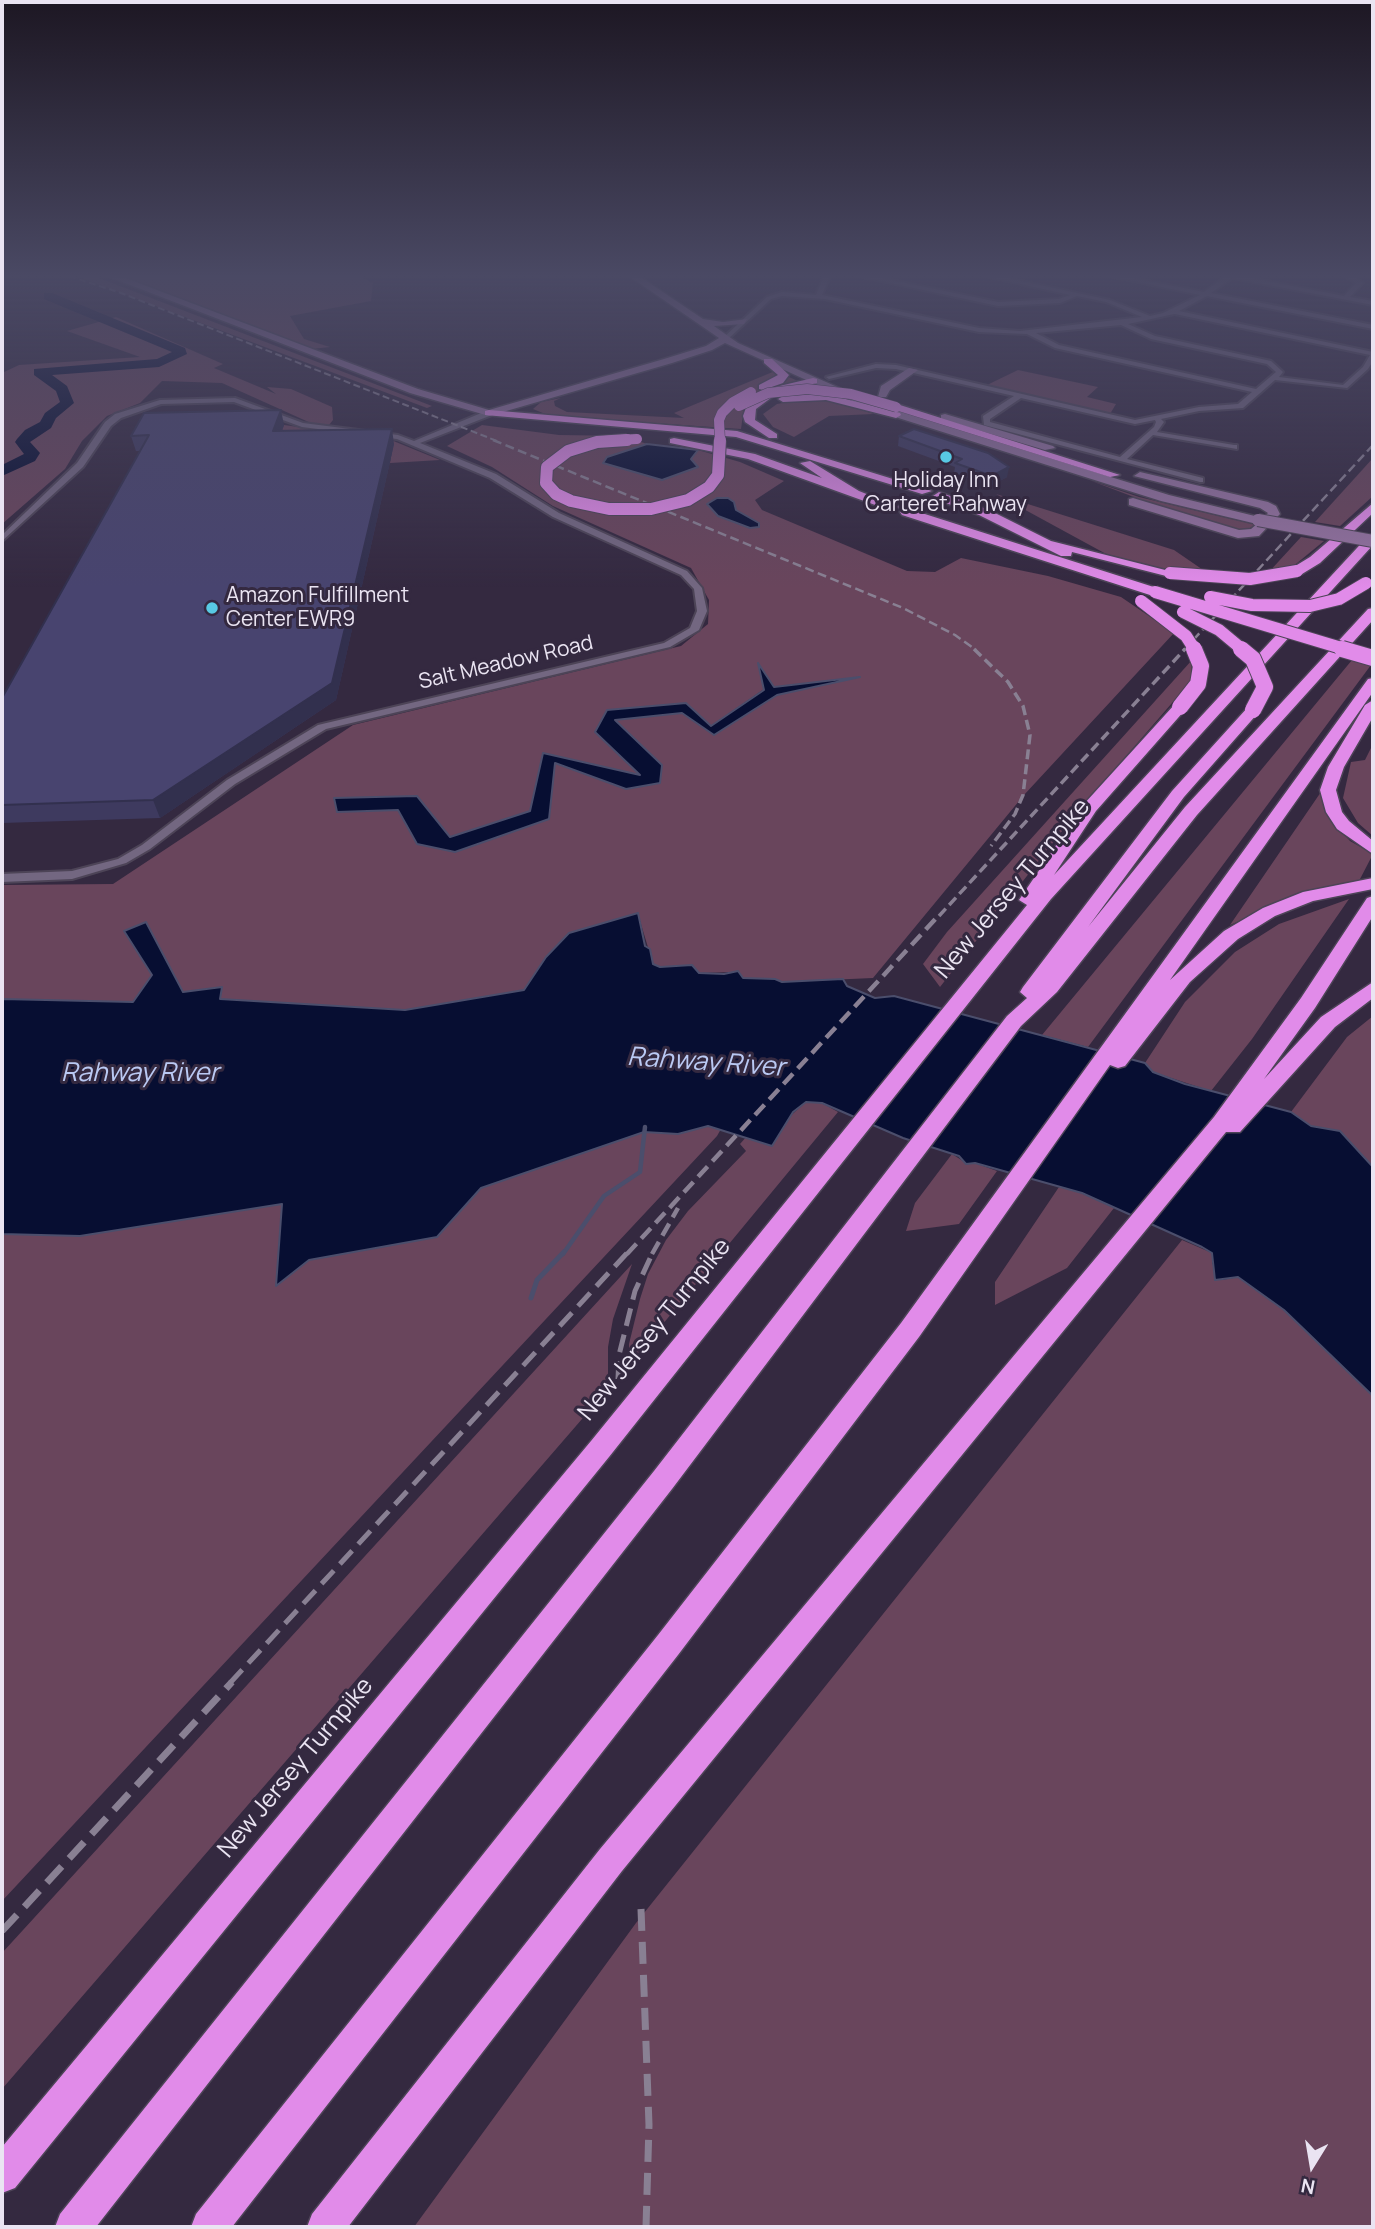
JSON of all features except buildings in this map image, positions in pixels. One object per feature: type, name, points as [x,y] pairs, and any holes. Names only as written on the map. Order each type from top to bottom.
[{"type":"highway","points":[[721,462],[720,416],[728,405],[777,380]]},
{"type":"highway","points":[[813,381],[770,393],[749,410],[748,416],[753,426],[843,465]]},
{"type":"highway","points":[[1114,475],[826,390],[790,390],[746,401],[733,412],[721,462],[716,480],[700,494],[680,503],[651,509],[609,509],[579,504],[556,494],[546,483],[547,467],[568,451],[597,442],[637,439],[687,442],[733,451],[1013,547],[1373,656]]},
{"type":"highway","points":[[779,438],[762,428],[755,415],[763,406],[785,399],[826,397],[896,411]]},
{"type":"highway","points":[[529,416],[523,409],[531,399]]},
{"type":"highway","points":[[489,413],[579,423],[724,432],[926,491]]},
{"type":"highway","points":[[489,413],[508,420],[561,429],[695,434],[732,439],[811,466],[853,491]]},
{"type":"highway","points":[[74,2227],[654,1491],[1042,985],[1178,794],[1253,710],[1265,687],[1259,669],[1244,649],[1156,590],[1072,556],[983,512],[939,496]]},
{"type":"highway","points":[[1156,590],[1297,571],[1315,560],[1373,507]]},
{"type":"highway","name":"New Jersey Turnpike","points":[[2,2175],[600,1449],[1023,922],[1037,894],[1373,540]]},
{"type":"highway","points":[[1013,547],[1089,577],[1235,602],[1291,607],[1339,599],[1370,579]]},
{"type":"highway","points":[[1037,894],[1090,808],[1198,684],[1201,666],[1199,656],[1156,590]]},
{"type":"highway","points":[[1042,985],[1191,811],[1373,612]]},
{"type":"highway","points":[[209,2227],[724,1573],[910,1330],[982,1228],[1144,1015],[1373,682]]},
{"type":"highway","points":[[1373,705],[1336,767],[1328,790],[1334,812],[1343,825],[1373,849]]},
{"type":"highway","points":[[1144,1015],[1197,963],[1250,922],[1309,895],[1373,884]]},
{"type":"highway","points":[[326,2227],[611,1860],[1221,1123],[1272,1055],[1370,909]]},
{"type":"highway","points":[[1099,1272],[1328,1022],[1373,989]]},
{"type":"main road","points":[[384,380],[426,396],[489,413],[599,380]]},
{"type":"main road","points":[[813,381],[817,380]]},
{"type":"main road","points":[[837,380],[1215,509]]},
{"type":"main road","points":[[882,396],[887,386],[897,380]]},
{"type":"main road","points":[[813,381],[1031,457],[1258,520],[1373,540]]},
{"type":"main road","points":[[945,417],[1140,476],[1265,505],[1274,512],[1255,533],[1227,532],[1135,503],[1031,457]]},
{"type":"street","points":[[954,380],[1131,422],[1199,409],[1236,407],[1271,380]]},
{"type":"street","points":[[1207,380],[1257,391]]},
{"type":"street","points":[[1290,380],[1345,387],[1353,380]]},
{"type":"street","points":[[1020,396],[986,418],[988,423],[1200,480]]},
{"type":"street","name":"Salt Meadow Road","points":[[2,539],[80,465],[112,420],[153,403],[240,401],[302,425],[369,431],[415,443],[493,476],[556,516],[684,573],[695,584],[701,599],[702,615],[698,626],[681,640],[658,648],[321,727],[231,782],[146,847],[122,862],[72,875],[2,878]]},
{"type":"street","points":[[415,443],[489,413]]},
{"type":"street","points":[[1121,460],[1152,433],[1160,422],[1156,416]]},
{"type":"street","points":[[1152,433],[1234,447]]},
{"type":"shaded area","points":[[2,380],[243,380],[276,394],[267,387],[291,389],[332,407],[333,420],[329,425],[313,424],[222,383],[162,381],[140,403],[107,416],[82,441],[65,469],[2,524]]},
{"type":"shaded area","points":[[353,380],[364,380],[432,406],[427,408]]},
{"type":"shaded area","points":[[753,380],[798,381],[779,386],[744,407],[741,429],[550,416],[533,409],[541,402],[561,398],[554,401],[555,406],[567,412],[684,418],[674,413]]},
{"type":"shaded area","points":[[997,380],[1065,380],[1098,387],[1087,397],[1116,404],[1110,414],[987,385]]},
{"type":"shaded area","points":[[805,399],[837,402],[874,414],[829,416],[794,437],[773,427],[763,414],[777,404]]},
{"type":"shaded area","points":[[284,425],[391,440],[440,460],[390,463],[393,444],[276,446]]},
{"type":"shaded area","points":[[482,425],[559,435],[624,436],[647,444],[607,457],[603,463],[662,480],[697,466],[690,459],[698,450],[740,462],[784,481],[755,500],[762,510],[907,571],[935,572],[961,558],[1048,576],[1121,597],[1174,633],[1024,795],[873,978],[782,982],[775,979],[743,978],[732,972],[699,973],[691,965],[660,967],[653,964],[638,914],[546,957],[524,990],[405,1010],[220,999],[222,987],[183,992],[152,975],[133,1002],[2,999],[2,885],[113,884],[353,725],[681,646],[708,624],[709,600],[691,568],[553,506],[492,467],[447,446]],"holes":[[[759,665],[774,687],[849,679],[777,695],[714,735],[683,713],[614,720],[662,765],[626,789],[555,763],[549,819],[417,844],[398,810],[334,798],[417,796],[450,837],[530,811],[543,753],[642,776],[608,710],[686,703],[711,726],[764,689]]]},
{"type":"shaded area","points":[[1373,458],[1373,496],[1340,526],[1315,522]]},
{"type":"shaded area","points":[[1089,480],[1139,497],[1257,525],[1243,531],[1213,527]]},
{"type":"shaded area","points":[[996,494],[1174,550],[1209,574],[1152,567],[1108,555]]},
{"type":"shaded area","points":[[1301,537],[1324,541],[1291,568],[1268,573]]},
{"type":"shaded area","points":[[1192,660],[1191,681],[1070,821],[940,987],[923,964],[947,932]]},
{"type":"shaded area","points":[[1352,660],[1371,665],[1088,1047],[1042,1035]]},
{"type":"shaded area","points":[[1373,744],[1373,836],[1358,823],[1343,798],[1351,762],[1365,760]]},
{"type":"shaded area","points":[[1323,789],[1328,817],[1350,841],[1373,854],[1359,881],[1319,888],[1230,925]]},
{"type":"shaded area","points":[[1349,899],[1252,1039],[1211,1091],[1153,1072],[1145,1063],[1185,1002],[1235,952],[1279,924]]},
{"type":"shaded area","points":[[1373,1016],[1373,1167],[1340,1132],[1311,1126],[1291,1112],[1347,1037]]},
{"type":"shaded area","points":[[806,1102],[822,1103],[838,1112],[629,1365],[629,1344],[640,1299],[648,1274],[666,1240],[688,1211],[746,1151],[740,1144],[747,1136],[772,1146],[788,1118]]},
{"type":"shaded area","points":[[708,1126],[721,1129],[717,1136],[2,1901],[2,1234],[80,1236],[283,1204],[277,1285],[309,1260],[437,1237],[481,1188],[644,1132],[678,1134]]},
{"type":"shaded area","points":[[952,1154],[966,1163],[975,1163],[997,1171],[959,1224],[906,1231],[915,1203]]},
{"type":"shaded area","points":[[1059,1187],[1082,1193],[1114,1208],[1067,1268],[995,1305],[995,1282]]},
{"type":"shaded area","points":[[1182,1240],[1212,1253],[1212,1263],[1222,1280],[1238,1277],[1284,1310],[1373,1396],[1373,2227],[414,2227],[636,1923]]},
{"type":"shaded area","points":[[632,1264],[613,1319],[608,1347],[608,1389],[2,2089],[2,1953]]},
{"type":"water","points":[[647,444],[698,450],[691,459],[698,467],[662,480],[603,463],[607,457]]},
{"type":"water","points":[[717,498],[728,498],[734,502],[736,510],[759,523],[759,527],[750,528],[718,516],[707,504]]},
{"type":"water","points":[[758,663],[774,687],[860,677],[777,695],[714,735],[682,713],[615,720],[662,765],[660,783],[626,789],[555,763],[549,819],[455,852],[417,844],[398,810],[337,812],[334,798],[417,796],[450,837],[530,811],[543,753],[640,775],[595,732],[607,710],[686,703],[711,726],[764,690]]},
{"type":"water","name":"Rahway River","points":[[638,913],[645,946],[650,949],[653,964],[660,967],[692,965],[699,973],[724,974],[738,971],[743,978],[775,979],[782,982],[843,979],[847,986],[875,998],[894,996],[1145,1063],[1153,1072],[1185,1084],[1291,1112],[1311,1126],[1340,1131],[1373,1167],[1373,1396],[1284,1310],[1238,1277],[1215,1280],[1212,1253],[1202,1247],[1082,1193],[975,1163],[966,1164],[959,1156],[903,1138],[822,1103],[806,1102],[793,1112],[772,1146],[708,1126],[678,1134],[644,1132],[481,1188],[437,1237],[309,1260],[276,1286],[282,1204],[80,1236],[2,1234],[2,999],[133,1002],[152,975],[124,931],[146,922],[183,992],[222,987],[220,999],[405,1010],[524,990],[546,957],[569,933]]},
{"type":"waterway","points":[[2,471],[30,458],[32,453],[22,442],[30,433],[46,425],[50,416],[67,403],[62,389],[50,380]]},
{"type":"waterway","points":[[563,1254],[604,1196],[640,1172],[645,1127]]},
{"type":"waterway","points":[[531,1298],[537,1280],[564,1252]]},
{"type":"railway","points":[[342,380],[497,441]]},
{"type":"railway","points":[[493,440],[903,608],[955,635],[976,650]]},
{"type":"railway","points":[[1184,650],[1373,445]]},
{"type":"railway","points":[[974,649],[1008,682],[1023,706],[1030,735],[1023,795],[1015,814],[991,846]]},
{"type":"railway","points":[[939,916],[1185,649]]},
{"type":"railway","points":[[627,1254],[940,914]]},
{"type":"railway","points":[[652,1253],[678,1208]]},
{"type":"railway","points":[[230,1683],[628,1252]]},
{"type":"railway","points":[[618,1379],[619,1355],[635,1291],[652,1253]]},
{"type":"railway","points":[[2,1931],[232,1682]]},
{"type":"railway","points":[[641,1909],[649,2125],[646,2227]]},
{"type":"place","name":"Holiday Inn Carteret Rahway","points":[[946,457]]},
{"type":"place","name":"Amazon Fulfillment Center EWR9","points":[[212,608]]}]
